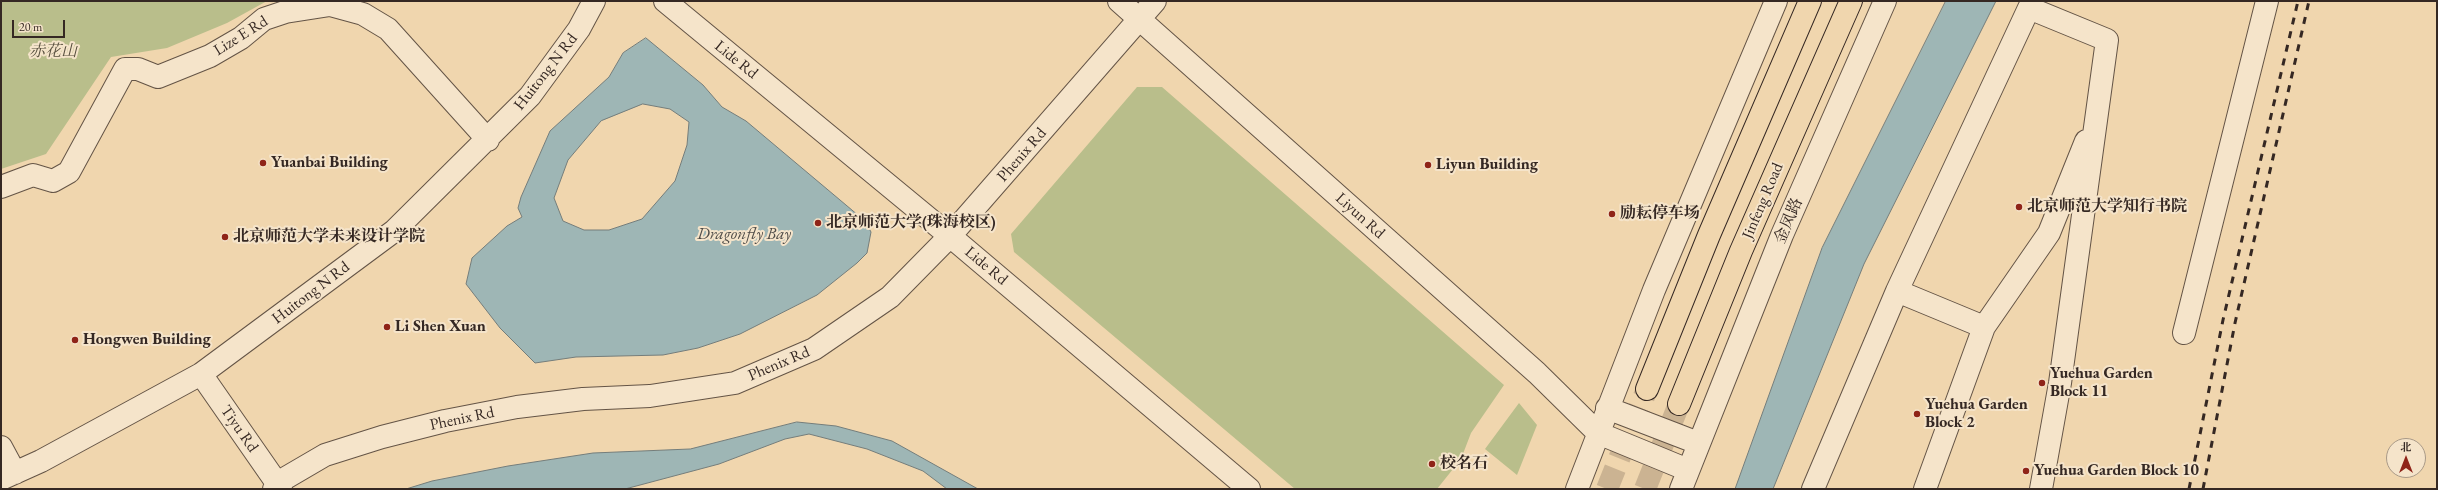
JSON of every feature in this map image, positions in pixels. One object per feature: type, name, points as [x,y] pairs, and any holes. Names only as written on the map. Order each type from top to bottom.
[{"type":"highway","points":[[1647,389],[1712,228],[1810,1]]},
{"type":"highway","name":"Jinfeng Road","points":[[1679,404],[1744,244],[1851,1]]},
{"type":"street","name":"Huitong N Rd","points":[[8,476],[201,374],[394,231],[488,140],[530,96],[578,29],[594,1]]},
{"type":"street","name":"Lide Rd","points":[[666,1],[950,236],[1249,489]]},
{"type":"street","name":"Liyun Rd","points":[[1119,1],[1537,373],[1598,433]]},
{"type":"street","name":"Phenix Rd","points":[[278,487],[325,455],[382,437],[445,421],[517,407],[583,399],[650,396],[736,383],[814,349],[890,297],[950,236],[1155,1]]},
{"type":"street","points":[[1577,489],[1607,408],[1654,290],[1776,1]]},
{"type":"street","name":"金凤路","points":[[1684,480],[1782,236],[1885,1]]},
{"type":"street","points":[[2184,333],[2267,1]]},
{"type":"street","points":[[1,188],[33,175],[52,181],[69,172],[125,69],[138,69],[158,77],[210,56],[241,38],[264,19],[285,12],[331,3],[363,14],[388,29],[488,140]]},
{"type":"street","points":[[1813,489],[1897,291],[2029,8],[2107,40],[2099,109],[2060,383],[2041,489]]},
{"type":"street","points":[[1925,489],[1984,327],[2049,232],[2099,109]]},
{"type":"street","points":[[1897,291],[1984,327]]},
{"type":"street","name":"Tiyu Rd","points":[[201,374],[278,487]]},
{"type":"street","points":[[1607,408],[1698,443]]},
{"type":"street","points":[[1598,433],[1684,480]]},
{"type":"street","points":[[1,447],[8,476]]},
{"type":"green space","name":"赤花山","points":[[1,1],[267,1],[227,23],[167,48],[111,57],[46,154],[1,169]]},
{"type":"green space","points":[[1137,87],[1162,87],[1504,385],[1471,433],[1461,459],[1437,489],[1295,489],[1014,252],[1011,234]]},
{"type":"green space","points":[[1519,403],[1537,425],[1517,475],[1485,449]]},
{"type":"water","points":[[1946,1],[1996,1],[1864,264],[1773,489],[1735,489],[1822,248]]},
{"type":"water","name":"Dragonfly Bay","points":[[646,38],[703,85],[722,107],[746,121],[865,221],[871,232],[867,253],[857,263],[817,295],[740,334],[698,348],[663,355],[576,357],[535,363],[500,328],[466,284],[472,258],[507,226],[522,217],[518,208],[521,197],[550,131],[609,77],[623,53]],"holes":[[[643,104],[670,109],[689,122],[687,145],[675,181],[642,219],[609,230],[584,230],[563,221],[554,198],[568,160],[601,121]]]},
{"type":"water","points":[[797,422],[836,426],[892,441],[978,489],[947,489],[923,471],[867,449],[809,434],[785,439],[719,464],[625,489],[406,489],[432,481],[508,466],[593,453],[690,449]]},
{"type":"tunnel","points":[[1607,489],[1647,389]]},
{"type":"tunnel","points":[[1645,489],[1679,404]]},
{"type":"railway","points":[[2189,489],[2223,320],[2298,1]]},
{"type":"railway","points":[[2203,489],[2235,323],[2309,1]]},
{"type":"place","name":"Yuanbai Building","points":[[263,163]]},
{"type":"place","name":"Liyun Building","points":[[1428,165]]},
{"type":"place","name":"北京师范大学知行书院","points":[[2019,207]]},
{"type":"place","name":"励耘停车场","points":[[1612,214]]},
{"type":"place","name":"北京师范大学(珠海校区)","points":[[818,223]]},
{"type":"place","name":"北京师范大学未来设计学院","points":[[225,237]]},
{"type":"place","name":"Li Shen Xuan","points":[[387,327]]},
{"type":"place","name":"Hongwen Building","points":[[75,340]]},
{"type":"place","name":"Yuehua Garden Block 11","points":[[2042,383]]},
{"type":"place","name":"Yuehua Garden Block 2","points":[[1917,414]]},
{"type":"place","name":"校名石","points":[[1432,464]]},
{"type":"place","name":"Yuehua Garden Block 10","points":[[2026,471]]}]
